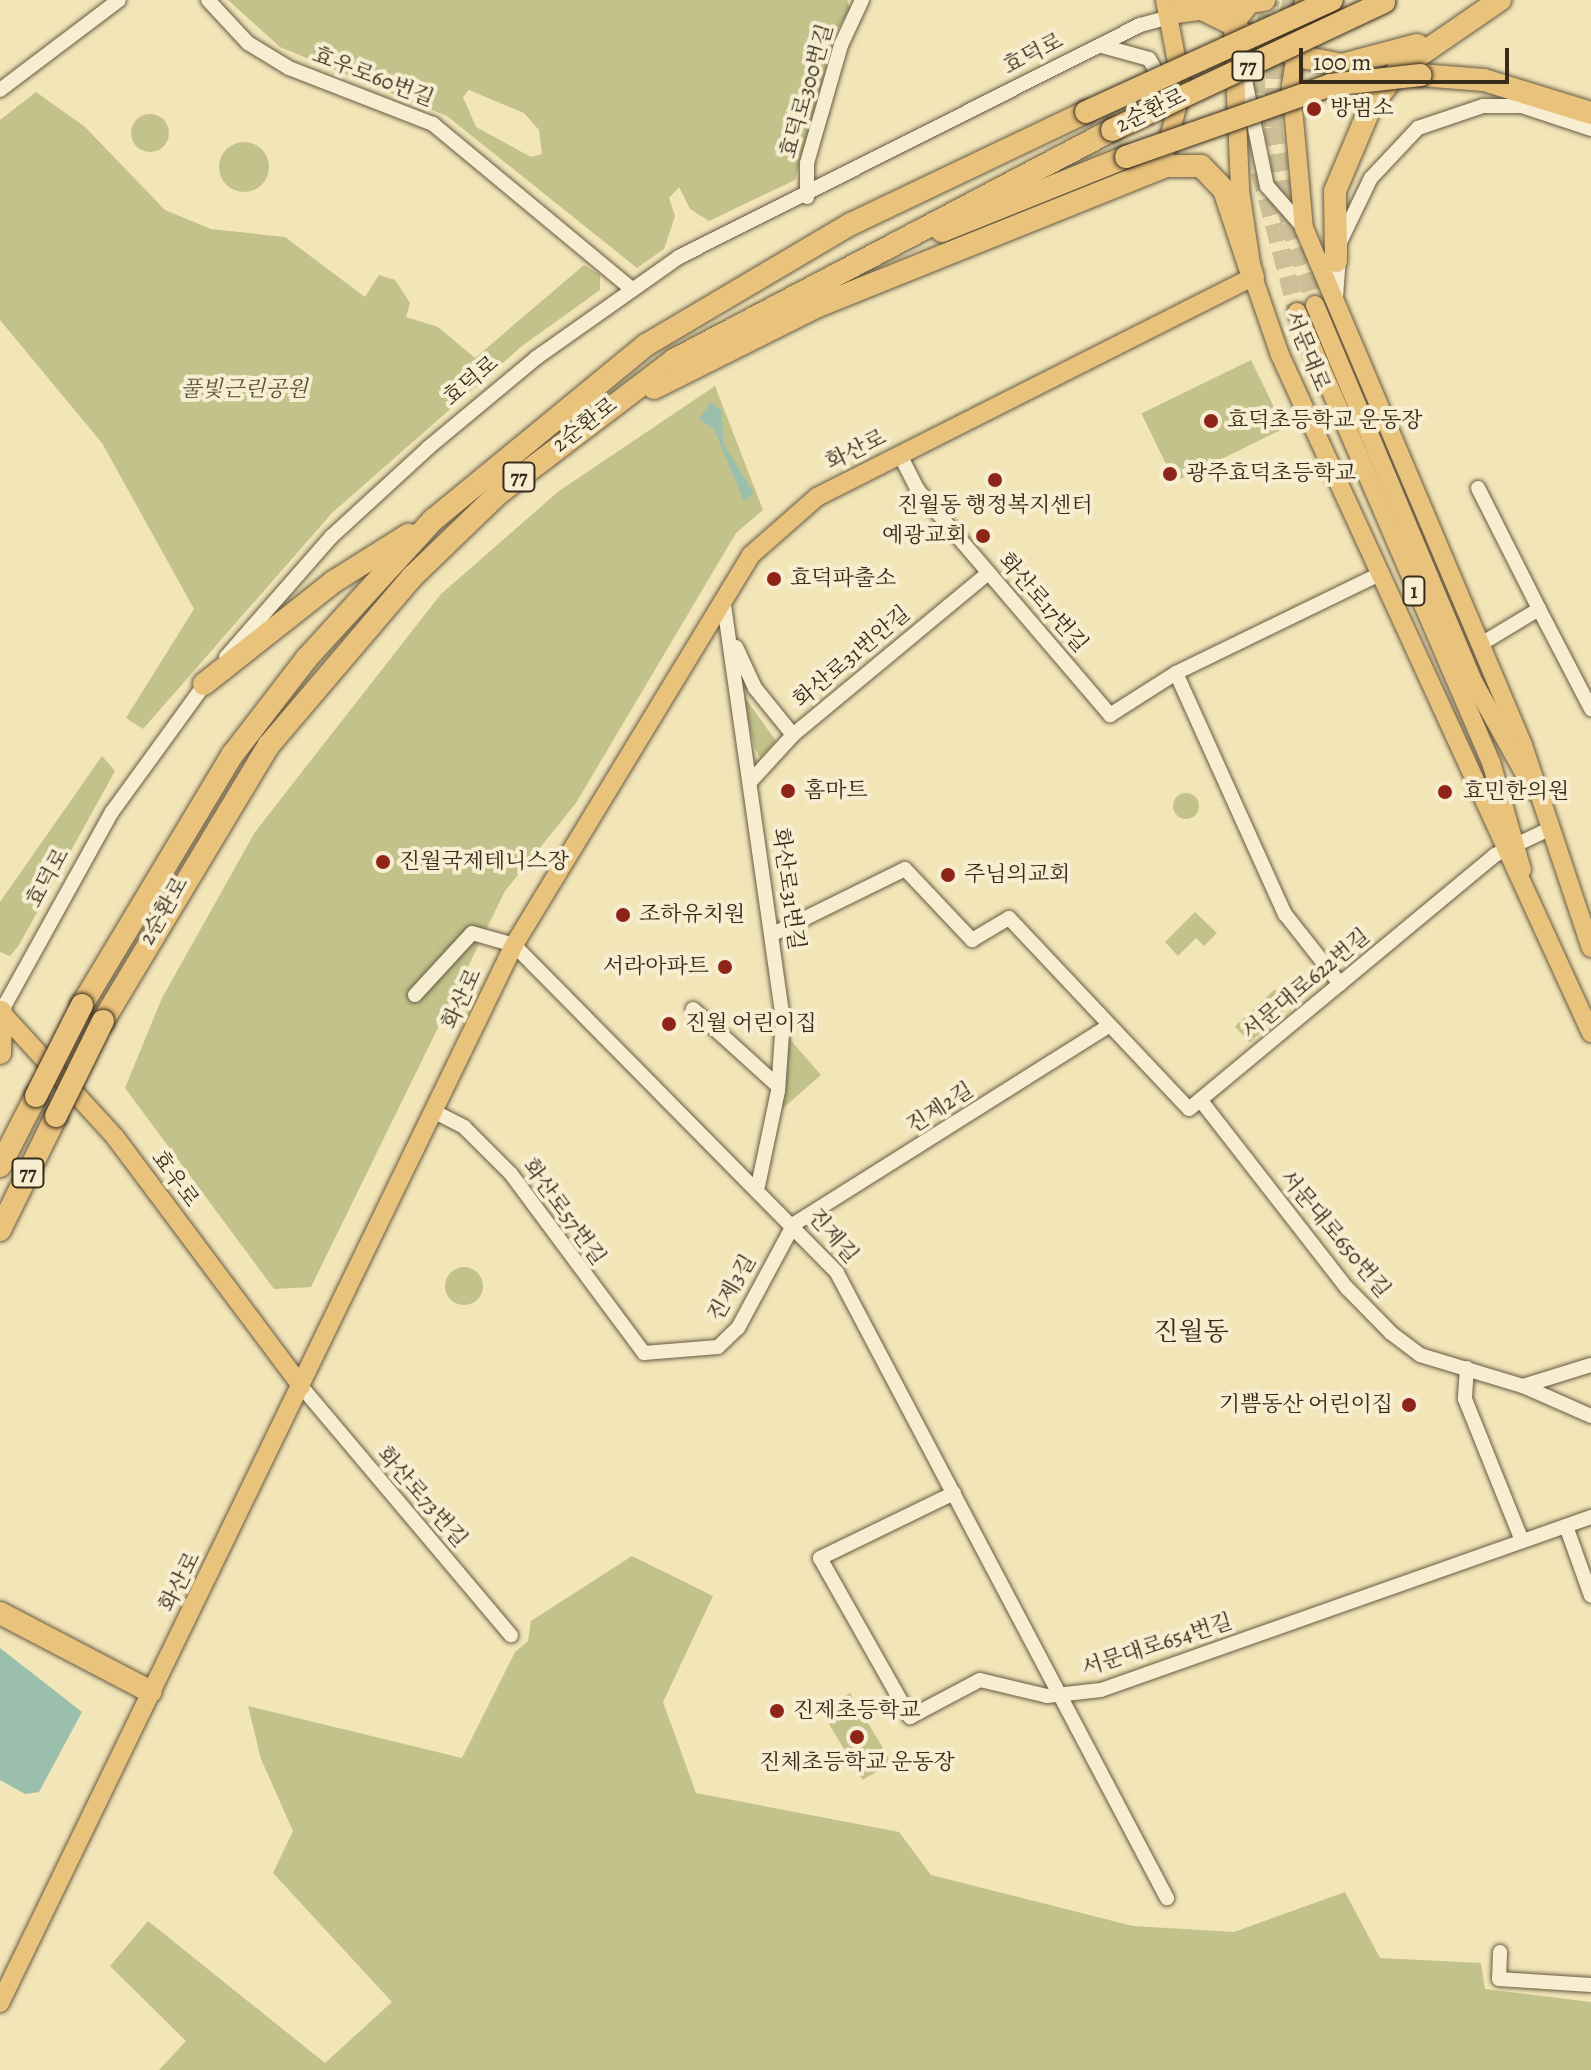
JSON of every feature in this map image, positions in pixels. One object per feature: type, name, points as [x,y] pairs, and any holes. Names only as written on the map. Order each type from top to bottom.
[{"type":"highway","name":"2순환로","points":[[0,1166],[82,1005],[233,754],[307,658],[433,520],[646,345],[851,224],[1332,0]]},
{"type":"highway","points":[[1336,261],[1332,208],[1352,140],[1398,70],[1454,27],[1500,0]]},
{"type":"highway","points":[[1188,5],[1256,1]]},
{"type":"highway","name":"2순환로","points":[[0,1230],[103,1021],[269,745],[412,577],[583,426],[674,360],[819,281],[1112,130],[1387,1]]},
{"type":"highway","points":[[1292,55],[1321,65],[1373,60],[1454,27]]},
{"type":"highway","points":[[819,281],[1126,157],[1330,85],[1420,75],[1484,80],[1591,113]]},
{"type":"highway","points":[[583,426],[818,306],[1116,180],[1201,166],[1224,190],[1253,277]]},
{"type":"highway","points":[[204,684],[333,582],[433,520]]},
{"type":"highway","points":[[0,1053],[1,1011]]},
{"type":"highway","points":[[0,1613],[151,1692]]},
{"type":"main road","name":"서문대로","points":[[1304,0],[1292,55],[1291,86],[1304,228],[1481,644],[1591,948]]},
{"type":"main road","points":[[1233,27],[1256,1]]},
{"type":"main road","points":[[1116,180],[1168,148],[1179,112],[1180,61],[1188,5],[1292,55]]},
{"type":"main road","name":"서문대로","points":[[1233,27],[1240,190],[1253,277],[1280,355],[1380,574],[1512,848],[1591,1033]]},
{"type":"main road","points":[[1233,27],[1291,86]]},
{"type":"main road","name":"화산로","points":[[0,2003],[514,945],[723,598],[787,518],[900,455],[1253,277]]},
{"type":"main road","name":"서문대로","points":[[1315,305],[1474,683],[1514,765],[1538,796]]},
{"type":"main road","name":"서문대로","points":[[1297,312],[1491,762],[1512,848]]},
{"type":"main road","name":"효우로","points":[[1,1011],[115,1137],[301,1386]]},
{"type":"street","points":[[0,90],[119,0]]},
{"type":"street","name":"효우로60번길","points":[[208,0],[248,43],[289,68],[433,124],[632,289]]},
{"type":"street","name":"효덕로300번길","points":[[807,197],[807,163],[841,45],[862,0]]},
{"type":"street","points":[[1188,5],[1233,27],[1267,186],[1304,228]]},
{"type":"street","name":"효덕로","points":[[1,1011],[112,812],[204,684],[331,537],[536,358],[708,239],[807,197],[1188,5]]},
{"type":"street","points":[[1102,46],[1149,59],[1179,112]]},
{"type":"street","points":[[1336,309],[1336,261],[1382,161],[1432,120],[1483,106],[1522,106],[1591,129]]},
{"type":"street","name":"화산로17번길","points":[[900,455],[918,490],[1110,715],[1176,673],[1380,574]]},
{"type":"street","points":[[1478,488],[1591,709]]},
{"type":"street","name":"화산로31번안길","points":[[750,782],[793,735],[988,573]]},
{"type":"street","name":"화산로31번길","points":[[723,598],[783,1020],[778,1086],[758,1186]]},
{"type":"street","points":[[1481,644],[1539,609]]},
{"type":"street","points":[[728,629],[755,688],[793,735]]},
{"type":"street","points":[[1176,673],[1285,914],[1340,984]]},
{"type":"street","name":"서문대로622번길","points":[[1202,1102],[1340,984],[1512,848],[1549,829]]},
{"type":"street","points":[[773,934],[905,869],[972,940],[1009,918],[1181,1105],[1189,1109],[1202,1102]]},
{"type":"street","points":[[415,995],[472,933],[514,945]]},
{"type":"street","name":"진제길","points":[[514,945],[758,1186],[845,1284],[954,1493],[1066,1694],[1167,1898]]},
{"type":"street","points":[[693,1009],[778,1086]]},
{"type":"street","name":"진제2길","points":[[794,1224],[1108,1026]]},
{"type":"street","name":"서문대로650번길","points":[[1202,1102],[1347,1288],[1391,1333],[1420,1355],[1523,1386],[1591,1416]]},
{"type":"street","name":"화산로57번길","points":[[435,1112],[473,1134],[511,1174],[644,1353]]},
{"type":"street","name":"진제3길","points":[[644,1353],[718,1347],[729,1338],[794,1224]]},
{"type":"street","points":[[1523,1386],[1591,1365]]},
{"type":"street","points":[[1467,1368],[1465,1399],[1522,1541]]},
{"type":"street","name":"화산로73번길","points":[[301,1386],[511,1635]]},
{"type":"street","name":"서문대로654번길","points":[[954,1493],[820,1558],[910,1717],[980,1680],[1066,1694],[1125,1682],[1591,1517]]},
{"type":"street","points":[[1566,1526],[1591,1596]]},
{"type":"street","points":[[1500,1952],[1499,1979],[1591,1985]]},
{"type":"green space","points":[[228,0],[847,0],[850,8],[836,33],[795,180],[709,221],[690,209],[679,187],[669,198],[675,216],[664,249],[637,268],[447,116],[280,47]],"holes":[[[469,90],[524,113],[539,130],[542,154],[531,157],[476,127],[463,97]]]},
{"type":"green space","name":"풀빛근린공원","points":[[36,92],[85,127],[165,210],[211,229],[285,237],[365,297],[379,275],[395,280],[410,303],[406,317],[438,327],[475,358],[584,265],[600,275],[600,290],[522,346],[332,513],[143,729],[126,718],[194,609],[102,443],[0,320],[0,120]]},
{"type":"green space","points":[[150,114],[163,120],[169,133],[163,146],[150,152],[137,146],[131,133],[137,120]]},
{"type":"green space","points":[[244,142],[261,150],[269,167],[261,184],[244,192],[227,184],[219,167],[227,150]]},
{"type":"green space","name":"효덕초등학교 운동장","points":[[1251,360],[1284,428],[1175,482],[1141,413]]},
{"type":"green space","name":"진월국제테니스장","points":[[715,386],[763,510],[736,533],[576,803],[505,891],[311,1287],[274,1289],[125,1088],[162,998],[255,832],[441,594],[559,491]]},
{"type":"green space","points":[[743,695],[776,741],[760,758],[754,746]]},
{"type":"green space","points":[[102,756],[115,771],[19,945],[10,956],[0,952],[0,902]]},
{"type":"green space","points":[[1186,793],[1195,797],[1199,806],[1195,815],[1186,819],[1177,815],[1173,806],[1177,797]]},
{"type":"green space","points":[[1195,912],[1217,933],[1204,946],[1196,938],[1178,956],[1165,942]]},
{"type":"green space","points":[[1275,989],[1290,1005],[1250,1043],[1235,1027]]},
{"type":"green space","points":[[786,1035],[821,1075],[782,1109],[786,1044]]},
{"type":"green space","points":[[464,1267],[477,1273],[483,1286],[477,1299],[464,1305],[451,1299],[445,1286],[451,1273]]},
{"type":"green space","points":[[632,1556],[713,1596],[663,1702],[696,1793],[899,1832],[931,1875],[1133,1926],[1234,1932],[1345,1892],[1380,1958],[1481,1963],[1485,1989],[1591,2002],[1591,2070],[159,2070],[186,2041],[110,1966],[148,1921],[325,2063],[392,2002],[273,1873],[293,1831],[261,1759],[248,1706],[462,1758],[515,1652],[528,1641],[531,1621]]},
{"type":"green space","name":"진체초등학교 운동장","points":[[850,1693],[892,1762],[863,1780],[821,1711]]},
{"type":"shaded area","points":[[711,402],[722,411],[723,443],[754,493],[744,502],[714,429],[699,419]]},
{"type":"shaded area","points":[[0,1648],[82,1712],[39,1792],[25,1794],[0,1780]]},
{"type":"tunnel","points":[[1255,120],[1257,58],[1271,0]]},
{"type":"tunnel","points":[[1292,0],[1275,61],[1273,127],[1289,222],[1315,305]]},
{"type":"tunnel","points":[[1260,172],[1297,312]]},
{"type":"place","name":"방범소","points":[[1314,109]]},
{"type":"place","name":"효덕초등학교 운동장","points":[[1211,421]]},
{"type":"place","name":"광주효덕초등학교","points":[[1170,474]]},
{"type":"place","name":"진월동 행정복지센터","points":[[995,480]]},
{"type":"place","name":"예광교회","points":[[983,536]]},
{"type":"place","name":"효덕파출소","points":[[774,579]]},
{"type":"place","name":"홈마트","points":[[788,791]]},
{"type":"place","name":"효민한의원","points":[[1445,792]]},
{"type":"place","name":"진월국제테니스장","points":[[383,862]]},
{"type":"place","name":"주님의교회","points":[[948,875]]},
{"type":"place","name":"조하유치원","points":[[623,915]]},
{"type":"place","name":"서라아파트","points":[[725,967]]},
{"type":"place","name":"진월 어린이집","points":[[669,1024]]},
{"type":"place","name":"기쁨동산 어린이집","points":[[1409,1405]]},
{"type":"place","name":"진제초등학교","points":[[777,1711]]},
{"type":"place","name":"진체초등학교 운동장","points":[[857,1737]]},
{"type":"district","name":"진월동","points":[[1191,1332]]}]
